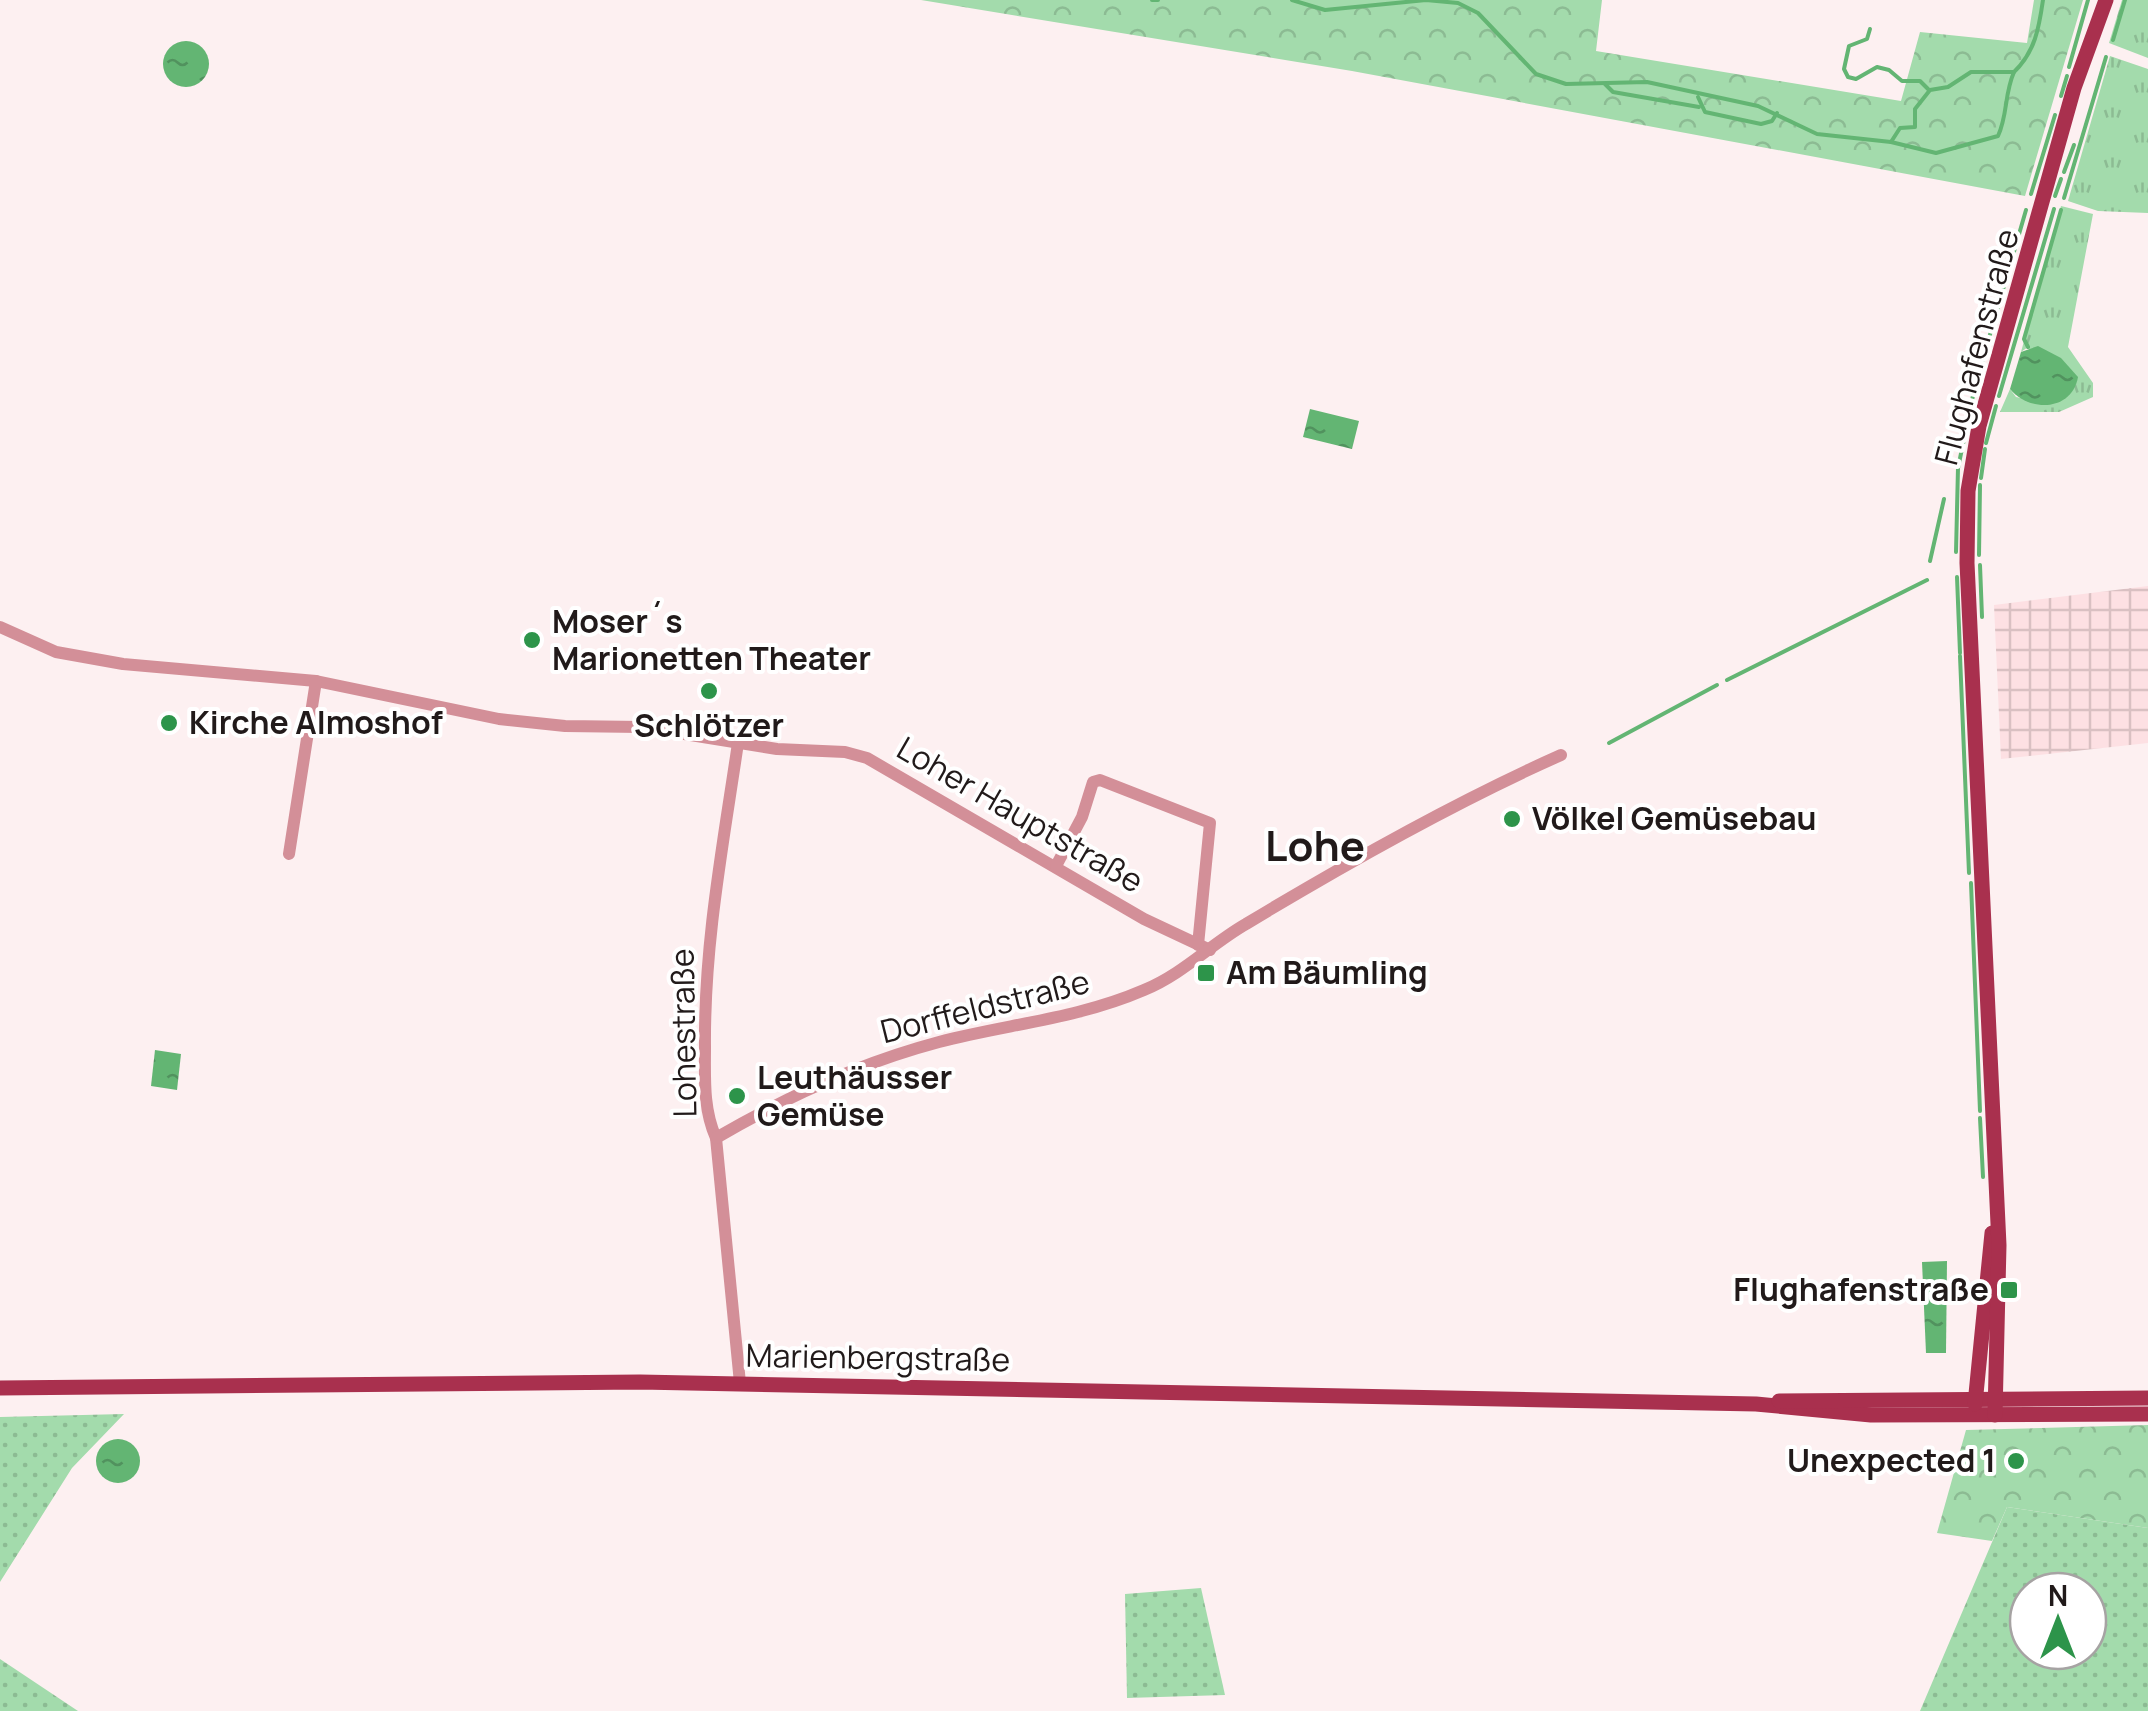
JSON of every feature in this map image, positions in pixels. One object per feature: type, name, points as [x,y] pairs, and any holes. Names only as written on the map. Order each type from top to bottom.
[{"type":"main road","name":"Flughafenstraße","points":[[1996,1398],[1999,1245],[1968,491],[1983,411],[2074,88],[2109,0]]},
{"type":"main road","name":"Flughafenstraße","points":[[1977,1415],[1974,1397],[1995,1219]]},
{"type":"main road","name":"Marienbergstraße","points":[[0,1388],[465,1381],[1756,1404],[1974,1397],[2148,1398]]},
{"type":"main road","points":[[1995,1415],[1996,1398]]},
{"type":"main road","name":"Marienbergstraße","points":[[1756,1404],[1871,1415],[2148,1414]]},
{"type":"street","name":"Loher Hauptstraße","points":[[0,627],[56,652],[122,664],[316,681],[499,719],[565,726],[642,727],[867,758],[1144,919],[1204,947]]},
{"type":"street","points":[[289,854],[316,681]]},
{"type":"street","name":"Lohestraße","points":[[738,743],[706,954],[706,1102],[716,1138],[740,1383]]},
{"type":"street","name":"Dorffeldstraße","points":[[716,1138],[785,1100],[906,1051],[1105,1006],[1150,988],[1204,947],[1511,777],[1561,755]]},
{"type":"street","points":[[1056,866],[1093,782],[1100,780],[1210,823],[1204,947]]},
{"type":"shaded area","points":[[2148,586],[2148,743],[2001,759],[1994,605]]},
{"type":"green space","points":[[921,0],[1602,0],[1596,51],[1901,101],[1920,32],[2027,43],[2034,0],[2083,0],[2025,196],[1352,71]]},
{"type":"green space","points":[[2122,0],[2148,0],[2148,58],[2109,43]]},
{"type":"green space","points":[[2110,56],[2148,69],[2148,213],[2098,211],[2068,201]]},
{"type":"green space","points":[[2061,206],[2093,214],[2068,347],[2093,383],[2093,397],[2059,412],[2000,412],[2010,389],[2016,397],[2045,403],[2028,347],[2021,352]]},
{"type":"green space","points":[[124,1414],[72,1468],[0,1582],[0,1417]]},
{"type":"green space","points":[[2148,1425],[2148,1528],[2007,1507],[1992,1541],[1937,1533],[1966,1430]]},
{"type":"green space","points":[[2007,1507],[2148,1528],[2148,1711],[1920,1711]]},
{"type":"green space","points":[[1201,1588],[1225,1695],[1127,1698],[1125,1594]]},
{"type":"green space","points":[[0,1659],[78,1711],[0,1711]]},
{"type":"water","points":[[186,41],[202,48],[209,64],[202,80],[186,87],[170,80],[163,64],[170,48]]},
{"type":"water","points":[[2038,346],[2061,358],[2078,377],[2068,397],[2049,405],[2028,402],[2010,389],[2021,352]]},
{"type":"water","points":[[1310,409],[1359,421],[1352,449],[1303,437]]},
{"type":"water","points":[[155,1050],[181,1054],[177,1090],[151,1086]]},
{"type":"water","points":[[1947,1261],[1946,1353],[1926,1353],[1922,1262]]},
{"type":"water","points":[[118,1439],[134,1445],[140,1461],[134,1477],[118,1483],[102,1477],[96,1461],[102,1445]]},
{"type":"waterway","points":[[1152,0],[1158,0]]},
{"type":"waterway","points":[[1292,0],[1325,10],[1426,0],[1458,3],[1478,13],[1536,74],[1566,84],[1647,82],[1758,106],[1817,134],[1891,142],[1900,128],[1915,127],[1915,109],[1930,90],[1948,87],[1971,72],[2014,72],[2031,48],[2043,0]]},
{"type":"waterway","points":[[2069,67],[2088,0]]},
{"type":"waterway","points":[[2113,40],[2125,0]]},
{"type":"waterway","points":[[1870,29],[1867,39],[1849,46],[1844,69],[1848,77],[1856,79],[1877,67],[1889,70],[1902,81],[1920,81],[1928,89]]},
{"type":"waterway","points":[[2064,198],[2106,57]]},
{"type":"waterway","points":[[1891,142],[1936,153],[1998,136],[2014,72]]},
{"type":"waterway","points":[[2061,96],[2067,76]]},
{"type":"waterway","points":[[1605,84],[1613,92],[1699,107]]},
{"type":"waterway","points":[[1698,97],[1705,112],[1761,124],[1772,121],[1777,113]]},
{"type":"waterway","points":[[2031,194],[2055,115]]},
{"type":"waterway","points":[[2064,172],[2074,145]]},
{"type":"waterway","points":[[2055,196],[2061,179]]},
{"type":"waterway","points":[[1999,396],[2054,209]]},
{"type":"waterway","points":[[1978,376],[2026,210]]},
{"type":"waterway","points":[[2028,347],[2024,339],[2061,210]]},
{"type":"waterway","points":[[1956,552],[1958,468],[1975,386]]},
{"type":"waterway","points":[[1986,443],[1996,406]]},
{"type":"waterway","points":[[1981,478],[1985,449]]},
{"type":"waterway","points":[[1979,555],[1980,485]]},
{"type":"waterway","points":[[1930,561],[1944,499]]},
{"type":"waterway","points":[[1980,565],[1982,617]]},
{"type":"waterway","points":[[1957,577],[1960,653]]},
{"type":"waterway","points":[[1727,680],[1927,580]]},
{"type":"waterway","points":[[1960,656],[1969,873]]},
{"type":"waterway","points":[[1609,743],[1717,685]]},
{"type":"waterway","points":[[1971,883],[1980,1111]]},
{"type":"waterway","points":[[1980,1118],[1983,1177]]},
{"type":"place","name":"Moser´s Marionetten Theater","points":[[532,640]]},
{"type":"place","name":"Schlötzer","points":[[709,691]]},
{"type":"place","name":"Kirche Almoshof","points":[[169,723]]},
{"type":"place","name":"Völkel Gemüsebau","points":[[1512,819]]},
{"type":"place","name":"Am Bäumling","points":[[1206,973]]},
{"type":"place","name":"Leuthäusser Gemüse","points":[[737,1096]]},
{"type":"place","name":"Flughafenstraße","points":[[2009,1290]]},
{"type":"place","name":"Unexpected 1","points":[[2016,1461]]},
{"type":"district","name":"Lohe","points":[[1315,846]]}]
